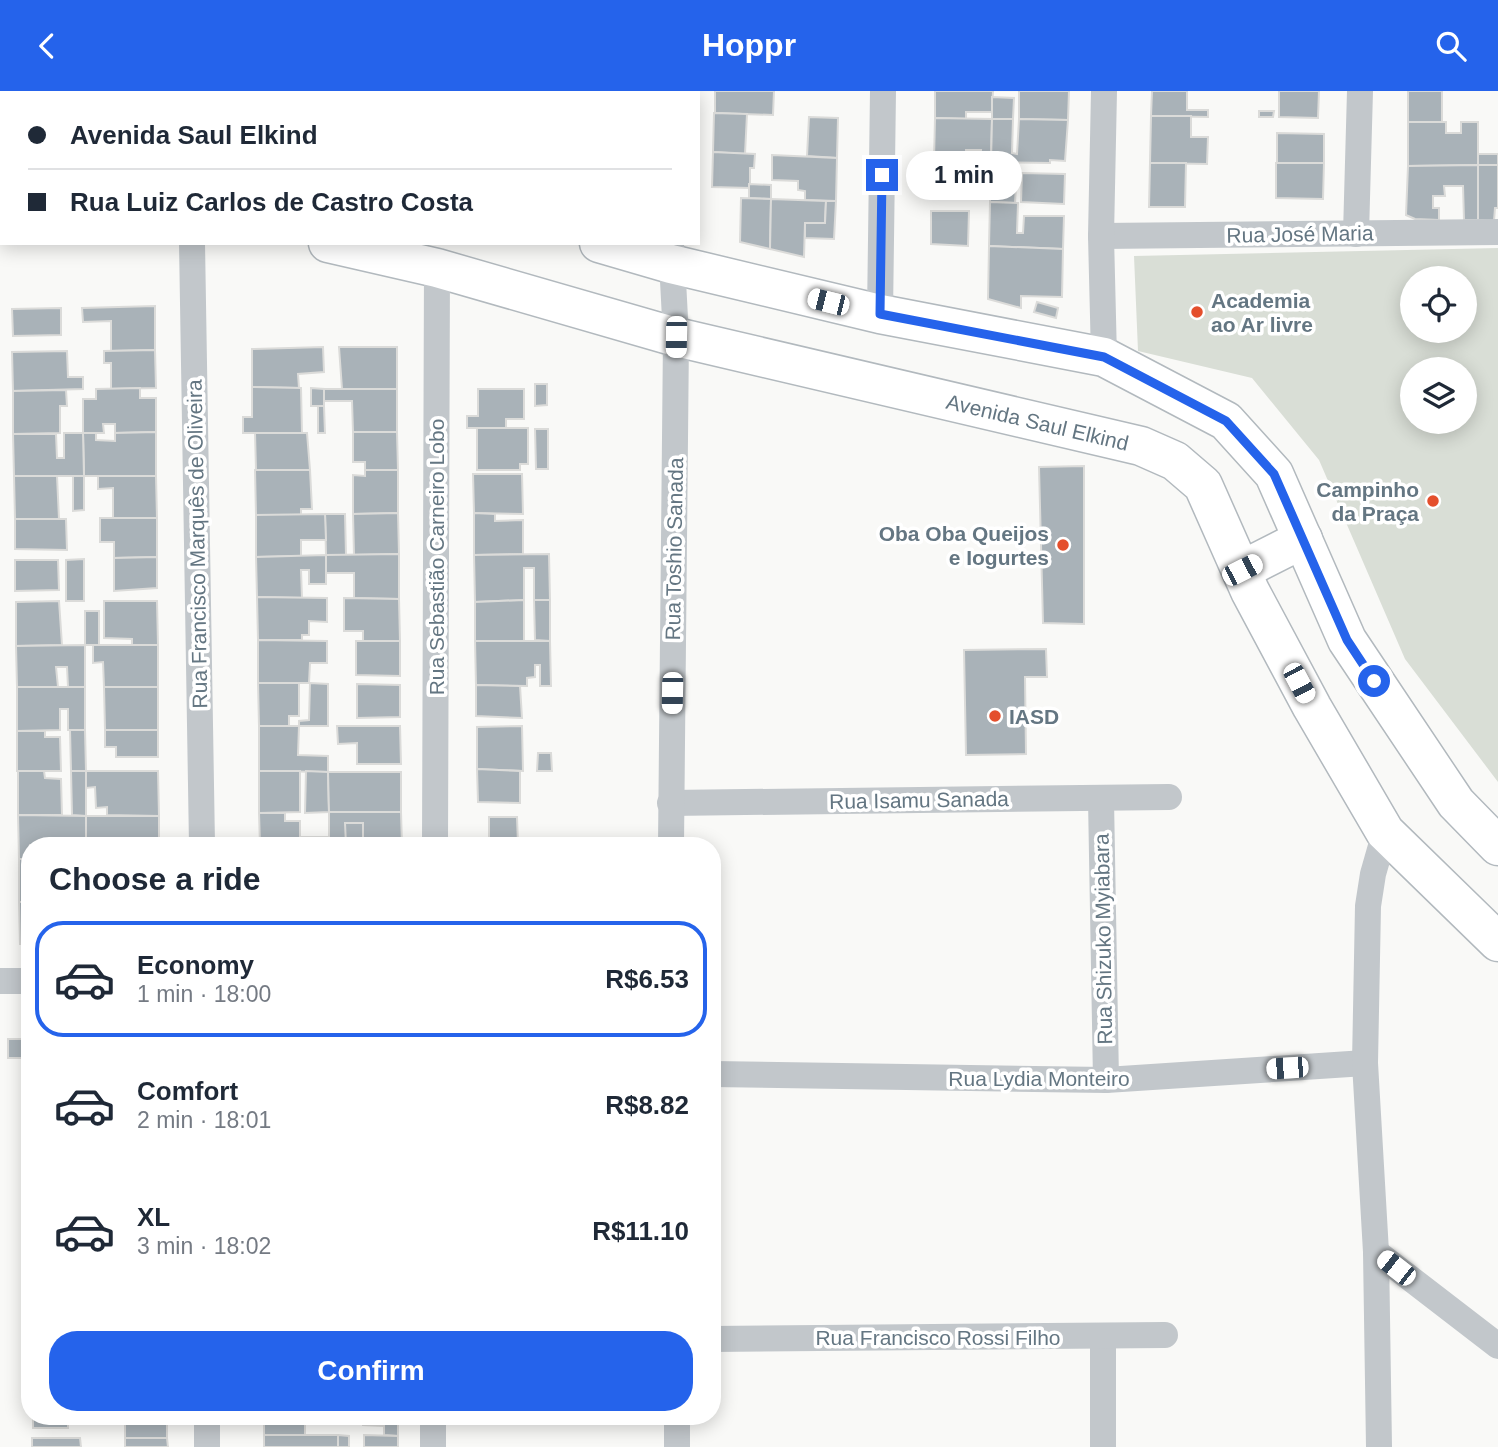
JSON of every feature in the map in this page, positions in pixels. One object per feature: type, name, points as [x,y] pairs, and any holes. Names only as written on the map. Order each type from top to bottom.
[{"type":"main road","name":"Avenida Saul Elkind","points":[[337,245],[437,268],[676,337],[1141,446],[1175,461],[1203,485],[1250,591],[1312,707],[1385,832],[1498,942]]},
{"type":"main road","points":[[612,245],[671,254],[880,314],[1104,357],[1226,421],[1274,474],[1347,640],[1456,803],[1498,846]]},
{"type":"main road","points":[[1242,570],[1303,539]]},
{"type":"street","points":[[880,314],[883,91]]},
{"type":"street","points":[[1104,91],[1101,236],[1104,357]]},
{"type":"street","points":[[1356,234],[1360,91]]},
{"type":"street","name":"Rua José Maria","points":[[1101,236],[1498,232]]},
{"type":"street","name":"Rua Francisco Marquês de Oliveira","points":[[192,245],[202,837]]},
{"type":"street","name":"Rua Toshio Sanada","points":[[671,254],[676,337],[671,837]]},
{"type":"street","name":"Rua Sebastião Carneiro Lobo","points":[[435,837],[437,268]]},
{"type":"street","name":"Rua Isamu Sanada","points":[[670,803],[1169,797]]},
{"type":"street","name":"Rua Shizuko Myiabara","points":[[1101,799],[1106,1080]]},
{"type":"street","points":[[1379,1447],[1376,1252],[1365,1063],[1368,906],[1373,874],[1385,832]]},
{"type":"street","points":[[0,981],[21,981]]},
{"type":"street","name":"Rua Lydia Monteiro","points":[[721,1074],[1106,1080],[1365,1063]]},
{"type":"street","points":[[1376,1252],[1498,1346]]},
{"type":"street","name":"Rua Francisco Rossi Filho","points":[[721,1339],[1165,1335]]},
{"type":"street","points":[[1103,1336],[1104,1447]]},
{"type":"street","points":[[207,1425],[207,1447]]},
{"type":"street","points":[[433,1425],[433,1447]]},
{"type":"street","points":[[677,1425],[677,1447]]},
{"type":"shaded area","points":[[1498,248],[1498,782],[1405,659],[1319,460],[1252,378],[1138,351],[1134,256]]},
{"type":"building","points":[[715,91],[774,91],[773,115],[715,113]]},
{"type":"building","points":[[935,91],[993,91],[992,112],[966,112],[966,119],[935,118]]},
{"type":"building","points":[[1019,91],[1069,91],[1068,120],[1019,119]]},
{"type":"building","points":[[1152,91],[1187,91],[1187,110],[1208,110],[1208,117],[1151,116]]},
{"type":"building","points":[[1279,91],[1319,91],[1318,118],[1279,117]]},
{"type":"building","points":[[1408,91],[1442,91],[1442,122],[1408,122]]},
{"type":"building","points":[[992,97],[1014,98],[1013,119],[992,119]]},
{"type":"building","points":[[1259,111],[1274,111],[1273,117],[1259,117]]},
{"type":"building","points":[[714,113],[747,114],[745,154],[713,152]]},
{"type":"building","points":[[1151,116],[1191,116],[1191,137],[1208,137],[1207,164],[1150,163]]},
{"type":"building","points":[[809,117],[838,118],[837,158],[807,156]]},
{"type":"building","points":[[935,118],[992,119],[991,162],[980,161],[981,150],[966,150],[966,161],[934,160]]},
{"type":"building","points":[[992,119],[1013,119],[1012,153],[1017,154],[1019,119],[1068,120],[1065,161],[991,162]]},
{"type":"building","points":[[1408,122],[1446,122],[1446,133],[1461,133],[1461,122],[1478,122],[1478,165],[1408,166]]},
{"type":"building","points":[[1277,133],[1324,134],[1324,163],[1277,163]]},
{"type":"building","points":[[713,152],[755,154],[754,168],[750,168],[750,188],[712,187]]},
{"type":"building","points":[[1478,154],[1498,154],[1498,165],[1478,165]]},
{"type":"building","points":[[772,155],[837,158],[836,201],[805,200],[805,191],[798,190],[798,181],[772,180]]},
{"type":"building","points":[[934,160],[966,161],[965,195],[933,194]]},
{"type":"building","points":[[1150,163],[1186,163],[1185,207],[1149,207]]},
{"type":"building","points":[[1276,163],[1324,163],[1323,199],[1276,198]]},
{"type":"building","points":[[1478,165],[1498,165],[1498,208],[1495,208],[1494,221],[1478,220]]},
{"type":"building","points":[[1478,165],[1478,220],[1464,220],[1463,186],[1444,186],[1445,196],[1433,196],[1433,208],[1439,208],[1439,220],[1415,219],[1406,215],[1408,166]]},
{"type":"building","points":[[1022,173],[1065,174],[1064,204],[1021,202]]},
{"type":"building","points":[[749,184],[771,185],[771,199],[749,198]]},
{"type":"building","points":[[990,186],[1016,186],[1015,203],[990,202]]},
{"type":"building","points":[[741,198],[771,199],[770,249],[740,242]]},
{"type":"building","points":[[771,199],[826,201],[825,223],[805,223],[804,257],[770,249]]},
{"type":"building","points":[[826,201],[836,201],[834,239],[805,238],[805,223],[825,223]]},
{"type":"building","points":[[990,202],[1018,203],[1017,233],[1023,233],[1024,216],[1064,216],[1063,249],[989,246]]},
{"type":"building","points":[[931,211],[969,211],[968,246],[931,244]]},
{"type":"building","points":[[989,246],[1063,249],[1062,297],[1021,296],[1021,308],[988,299]]},
{"type":"building","points":[[1037,302],[1058,308],[1056,318],[1034,312]]},
{"type":"building","points":[[155,306],[155,350],[111,351],[111,321],[83,322],[82,308]]},
{"type":"building","points":[[61,308],[61,335],[13,336],[12,309]]},
{"type":"building","points":[[323,347],[324,372],[298,374],[299,388],[252,387],[252,349]]},
{"type":"building","points":[[339,347],[397,347],[397,389],[342,389]]},
{"type":"building","points":[[155,350],[156,388],[111,389],[111,363],[104,363],[104,351]]},
{"type":"building","points":[[67,351],[68,377],[83,377],[83,389],[13,391],[12,352]]},
{"type":"building","points":[[535,384],[547,384],[547,405],[535,406]]},
{"type":"building","points":[[252,387],[301,388],[302,433],[243,433],[243,417],[252,417]]},
{"type":"building","points":[[140,388],[140,398],[156,398],[156,432],[115,433],[115,424],[103,424],[104,433],[83,433],[83,399],[96,399],[96,389]]},
{"type":"building","points":[[311,388],[324,389],[324,406],[311,406]]},
{"type":"building","points":[[324,389],[397,389],[397,432],[353,432],[352,401],[324,401]]},
{"type":"building","points":[[478,389],[524,389],[524,419],[506,419],[506,428],[467,428],[467,416],[478,416]]},
{"type":"building","points":[[66,390],[67,406],[60,406],[60,433],[13,434],[13,391]]},
{"type":"building","points":[[318,406],[324,406],[325,433],[318,433]]},
{"type":"building","points":[[477,428],[528,428],[528,464],[520,464],[520,470],[477,470]]},
{"type":"building","points":[[535,429],[548,429],[548,469],[536,469]]},
{"type":"building","points":[[156,432],[156,476],[84,476],[83,433],[96,433],[96,440],[115,441],[115,433]]},
{"type":"building","points":[[353,432],[397,432],[398,470],[365,470],[365,462],[353,462]]},
{"type":"building","points":[[64,433],[83,433],[84,476],[14,476],[13,434],[56,434],[57,458],[64,458]]},
{"type":"building","points":[[255,433],[307,433],[310,470],[256,470]]},
{"type":"building","name":"Oba Oba Queijos e Iogurtes","points":[[1084,466],[1084,624],[1043,623],[1039,467]]},
{"type":"building","points":[[255,470],[310,470],[312,509],[301,509],[301,515],[256,515]]},
{"type":"building","points":[[365,470],[398,470],[398,513],[353,514],[353,475],[365,476]]},
{"type":"building","points":[[473,474],[522,474],[523,514],[474,513]]},
{"type":"building","points":[[14,476],[57,476],[59,519],[15,519]]},
{"type":"building","points":[[73,476],[84,476],[84,510],[73,511]]},
{"type":"building","points":[[98,476],[156,476],[157,518],[113,518],[113,488],[98,489]]},
{"type":"building","points":[[398,513],[399,554],[354,555],[353,514]]},
{"type":"building","points":[[474,513],[495,514],[495,521],[523,520],[523,554],[474,555]]},
{"type":"building","points":[[325,514],[345,514],[346,555],[326,555]]},
{"type":"building","points":[[325,514],[326,540],[301,540],[301,556],[256,557],[256,515]]},
{"type":"building","points":[[100,518],[157,518],[157,557],[114,558],[114,542],[100,542]]},
{"type":"building","points":[[15,519],[66,519],[67,550],[15,549]]},
{"type":"building","points":[[399,554],[399,599],[354,598],[354,573],[326,573],[326,555]]},
{"type":"building","points":[[549,554],[550,600],[534,600],[534,568],[524,568],[524,600],[475,602],[474,555]]},
{"type":"building","points":[[326,555],[326,584],[309,584],[309,570],[301,570],[302,598],[257,597],[256,557]]},
{"type":"building","points":[[157,557],[157,588],[114,591],[114,558]]},
{"type":"building","points":[[84,559],[84,601],[66,601],[66,560]]},
{"type":"building","points":[[15,560],[58,560],[59,590],[15,591]]},
{"type":"building","points":[[257,597],[327,598],[327,622],[309,621],[309,635],[302,635],[302,640],[258,640]]},
{"type":"building","points":[[344,598],[399,599],[400,641],[363,641],[363,631],[344,631]]},
{"type":"building","points":[[524,600],[524,641],[475,641],[475,602]]},
{"type":"building","points":[[534,600],[550,600],[550,641],[535,640]]},
{"type":"building","points":[[59,601],[62,645],[16,646],[16,602]]},
{"type":"building","points":[[104,601],[157,601],[158,645],[132,645],[132,639],[104,638]]},
{"type":"building","points":[[85,611],[99,611],[99,645],[85,645]]},
{"type":"building","points":[[258,640],[327,641],[327,663],[310,663],[309,683],[258,683]]},
{"type":"building","points":[[356,641],[400,641],[400,676],[356,675]]},
{"type":"building","points":[[475,641],[550,641],[551,686],[540,686],[540,665],[535,665],[535,677],[527,678],[527,686],[476,685]]},
{"type":"building","points":[[85,645],[85,687],[68,687],[67,667],[56,667],[58,687],[17,687],[16,646]]},
{"type":"building","points":[[93,645],[158,645],[158,687],[104,687],[103,662],[93,663]]},
{"type":"building","name":"IASD","points":[[1046,649],[1047,677],[1025,677],[1026,754],[966,755],[964,650]]},
{"type":"building","points":[[258,683],[299,683],[299,716],[289,716],[289,726],[259,726]]},
{"type":"building","points":[[310,683],[328,684],[328,726],[299,726],[299,721],[309,720]]},
{"type":"building","points":[[357,684],[400,685],[400,717],[357,718]]},
{"type":"building","points":[[476,685],[520,686],[522,718],[476,716]]},
{"type":"building","points":[[17,687],[85,687],[85,730],[68,730],[68,709],[60,709],[60,730],[17,731]]},
{"type":"building","points":[[104,687],[158,687],[158,730],[105,730]]},
{"type":"building","points":[[259,726],[299,726],[298,755],[328,756],[328,772],[259,771]]},
{"type":"building","points":[[337,726],[400,726],[401,764],[357,764],[357,743],[338,744]]},
{"type":"building","points":[[522,726],[523,771],[477,769],[477,727]]},
{"type":"building","points":[[70,730],[85,730],[86,771],[71,771]]},
{"type":"building","points":[[105,730],[158,730],[158,757],[116,757],[116,747],[105,747]]},
{"type":"building","points":[[17,731],[45,731],[45,737],[60,737],[61,771],[17,771]]},
{"type":"building","points":[[538,753],[551,753],[552,771],[537,771]]},
{"type":"building","points":[[477,769],[520,771],[520,803],[478,802]]},
{"type":"building","points":[[18,771],[44,771],[45,778],[61,779],[62,815],[18,815]]},
{"type":"building","points":[[71,771],[86,771],[86,816],[72,815]]},
{"type":"building","points":[[86,771],[158,771],[159,816],[107,815],[107,807],[96,808],[95,787],[86,788]]},
{"type":"building","points":[[259,771],[300,771],[300,812],[259,813]]},
{"type":"building","points":[[306,771],[328,772],[329,812],[305,813]]},
{"type":"building","points":[[328,772],[401,772],[401,812],[329,812]]},
{"type":"building","points":[[329,812],[401,812],[402,837],[329,837]]},
{"type":"building","points":[[259,813],[285,813],[285,821],[300,821],[300,837],[260,837]]},
{"type":"building","points":[[18,815],[86,816],[86,837],[21,837],[19,859]]},
{"type":"building","points":[[86,816],[159,816],[159,837],[86,837]]},
{"type":"building","points":[[489,817],[517,817],[518,837],[489,837]]},
{"type":"building","points":[[345,823],[363,823],[363,837],[346,837]]},
{"type":"building","points":[[19,859],[21,859],[21,902]]},
{"type":"building","points":[[19,902],[21,902],[21,944]]},
{"type":"building","points":[[8,1039],[21,1039],[21,1058],[8,1058]]},
{"type":"building","points":[[33,1425],[68,1425],[68,1428],[33,1428]]},
{"type":"building","points":[[125,1425],[167,1425],[167,1438],[125,1438]]},
{"type":"building","points":[[264,1425],[305,1425],[305,1435],[264,1435]]},
{"type":"building","points":[[363,1425],[398,1425],[398,1436],[384,1435],[384,1426]]},
{"type":"building","points":[[264,1435],[338,1435],[338,1447],[264,1447]]},
{"type":"building","points":[[338,1435],[349,1436],[349,1447],[338,1447]]},
{"type":"building","points":[[364,1435],[398,1436],[398,1447],[364,1447]]},
{"type":"building","points":[[32,1438],[80,1438],[81,1447],[32,1447]]},
{"type":"building","points":[[125,1438],[167,1438],[168,1447],[125,1447]]},
{"type":"place","name":"Academia ao Ar livre","points":[[1197,312]]},
{"type":"place","name":"Campinho da Praça","points":[[1433,501]]},
{"type":"place","name":"Oba Oba Queijos e Iogurtes","points":[[1063,545]]},
{"type":"place","name":"IASD","points":[[995,716]]},
{"type":"route","points":[[882,175],[880,314],[1104,357],[1226,421],[1274,474],[1347,640],[1374,681]]}]
